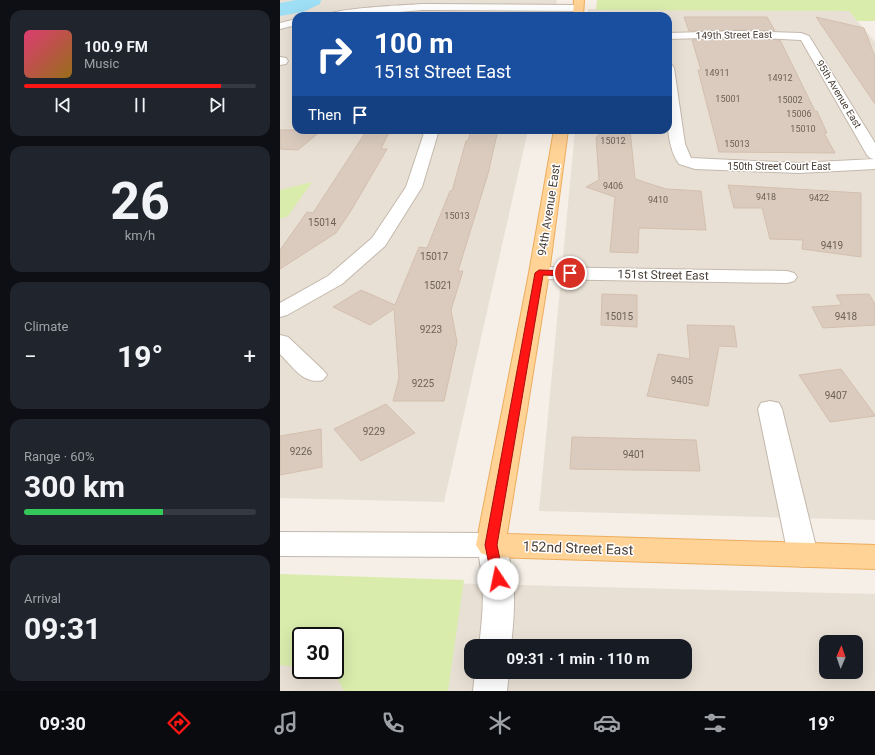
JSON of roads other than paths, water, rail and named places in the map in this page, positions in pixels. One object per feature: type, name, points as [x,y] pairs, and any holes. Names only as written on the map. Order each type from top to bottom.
[{"type":"main road","name":"94th Avenue East","points":[[491,545],[539,273],[560,134]]},
{"type":"main road","name":"152nd Street East","points":[[491,545],[875,557]]},
{"type":"street","points":[[353,12],[414,7],[470,12],[578,8]]},
{"type":"street","points":[[280,26],[292,23]]},
{"type":"street","name":"149th Street East","points":[[672,36],[735,34],[801,36]]},
{"type":"street","name":"95th Avenue East","points":[[801,36],[810,44],[875,156]]},
{"type":"street","name":"150th Street Court East","points":[[672,98],[678,144],[684,161],[694,164],[799,168],[875,165]]},
{"type":"street","points":[[280,311],[335,280],[379,242],[414,187],[431,134]]},
{"type":"street","name":"151st Street East","points":[[539,273],[788,276]]},
{"type":"street","points":[[280,342],[315,375]]},
{"type":"street","points":[[770,409],[803,555]]},
{"type":"street","name":"152nd Street East","points":[[280,544],[491,545]]},
{"type":"street","name":"94th Avenue East","points":[[491,545],[498,579],[498,618],[496,639]]},
{"type":"street","points":[[490,691],[491,679]]},
{"type":"water","points":[[296,0],[321,0],[320,4],[303,12],[292,12],[292,14],[280,16],[280,3]]}]
